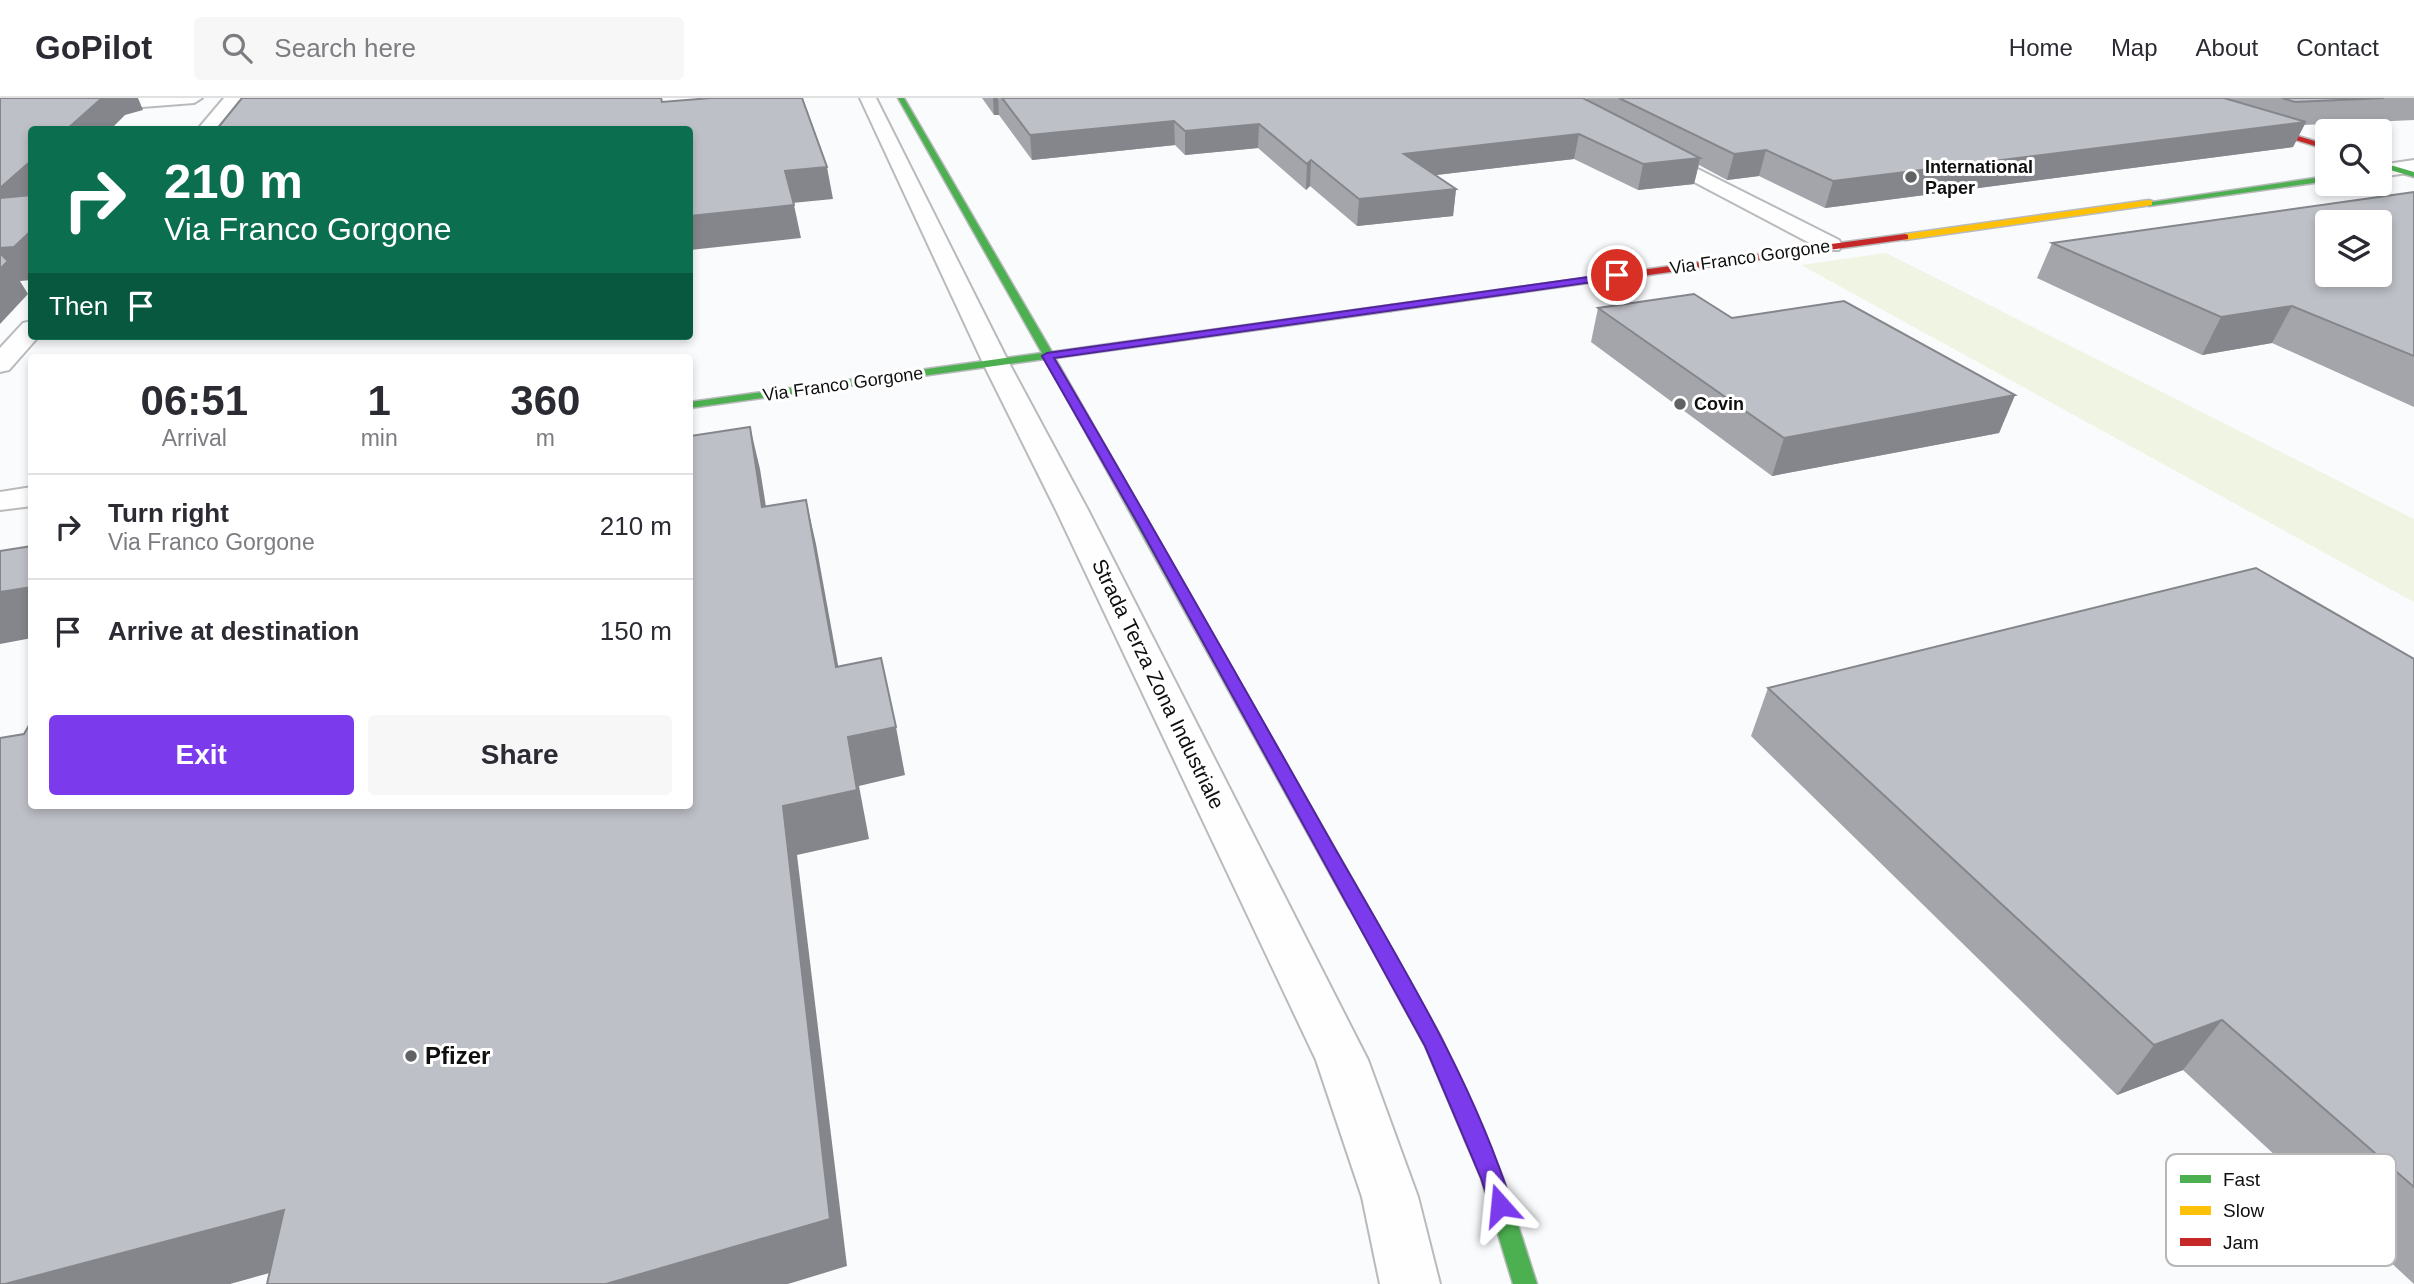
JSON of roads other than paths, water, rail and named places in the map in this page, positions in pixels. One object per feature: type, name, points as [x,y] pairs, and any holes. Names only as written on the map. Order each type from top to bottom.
[{"type":"street","points":[[0,113],[194,98]]},
{"type":"street","points":[[209,126],[233,98]]},
{"type":"street","name":"Strada Terza Zona Industriale","points":[[868,98],[996,363],[1072,510],[1342,1060],[1390,1197],[1410,1284]]},
{"type":"street","points":[[901,98],[1151,534],[1434,1043],[1492,1178],[1525,1284]]},
{"type":"street","points":[[2164,98],[2315,144]]},
{"type":"street","points":[[2200,98],[2315,132]]},
{"type":"street","points":[[1632,141],[1831,245]]},
{"type":"street","points":[[2396,166],[2414,175]]},
{"type":"street","name":"Via Franco Gorgone","points":[[693,405],[2315,180]]},
{"type":"street","points":[[0,364],[28,332]]},
{"type":"street","points":[[0,501],[28,497]]},
{"type":"place","name":"International Paper","points":[[1911,177]]},
{"type":"place","name":"Covin","points":[[1680,404]]},
{"type":"place","name":"Pfizer","points":[[411,1056]]}]
